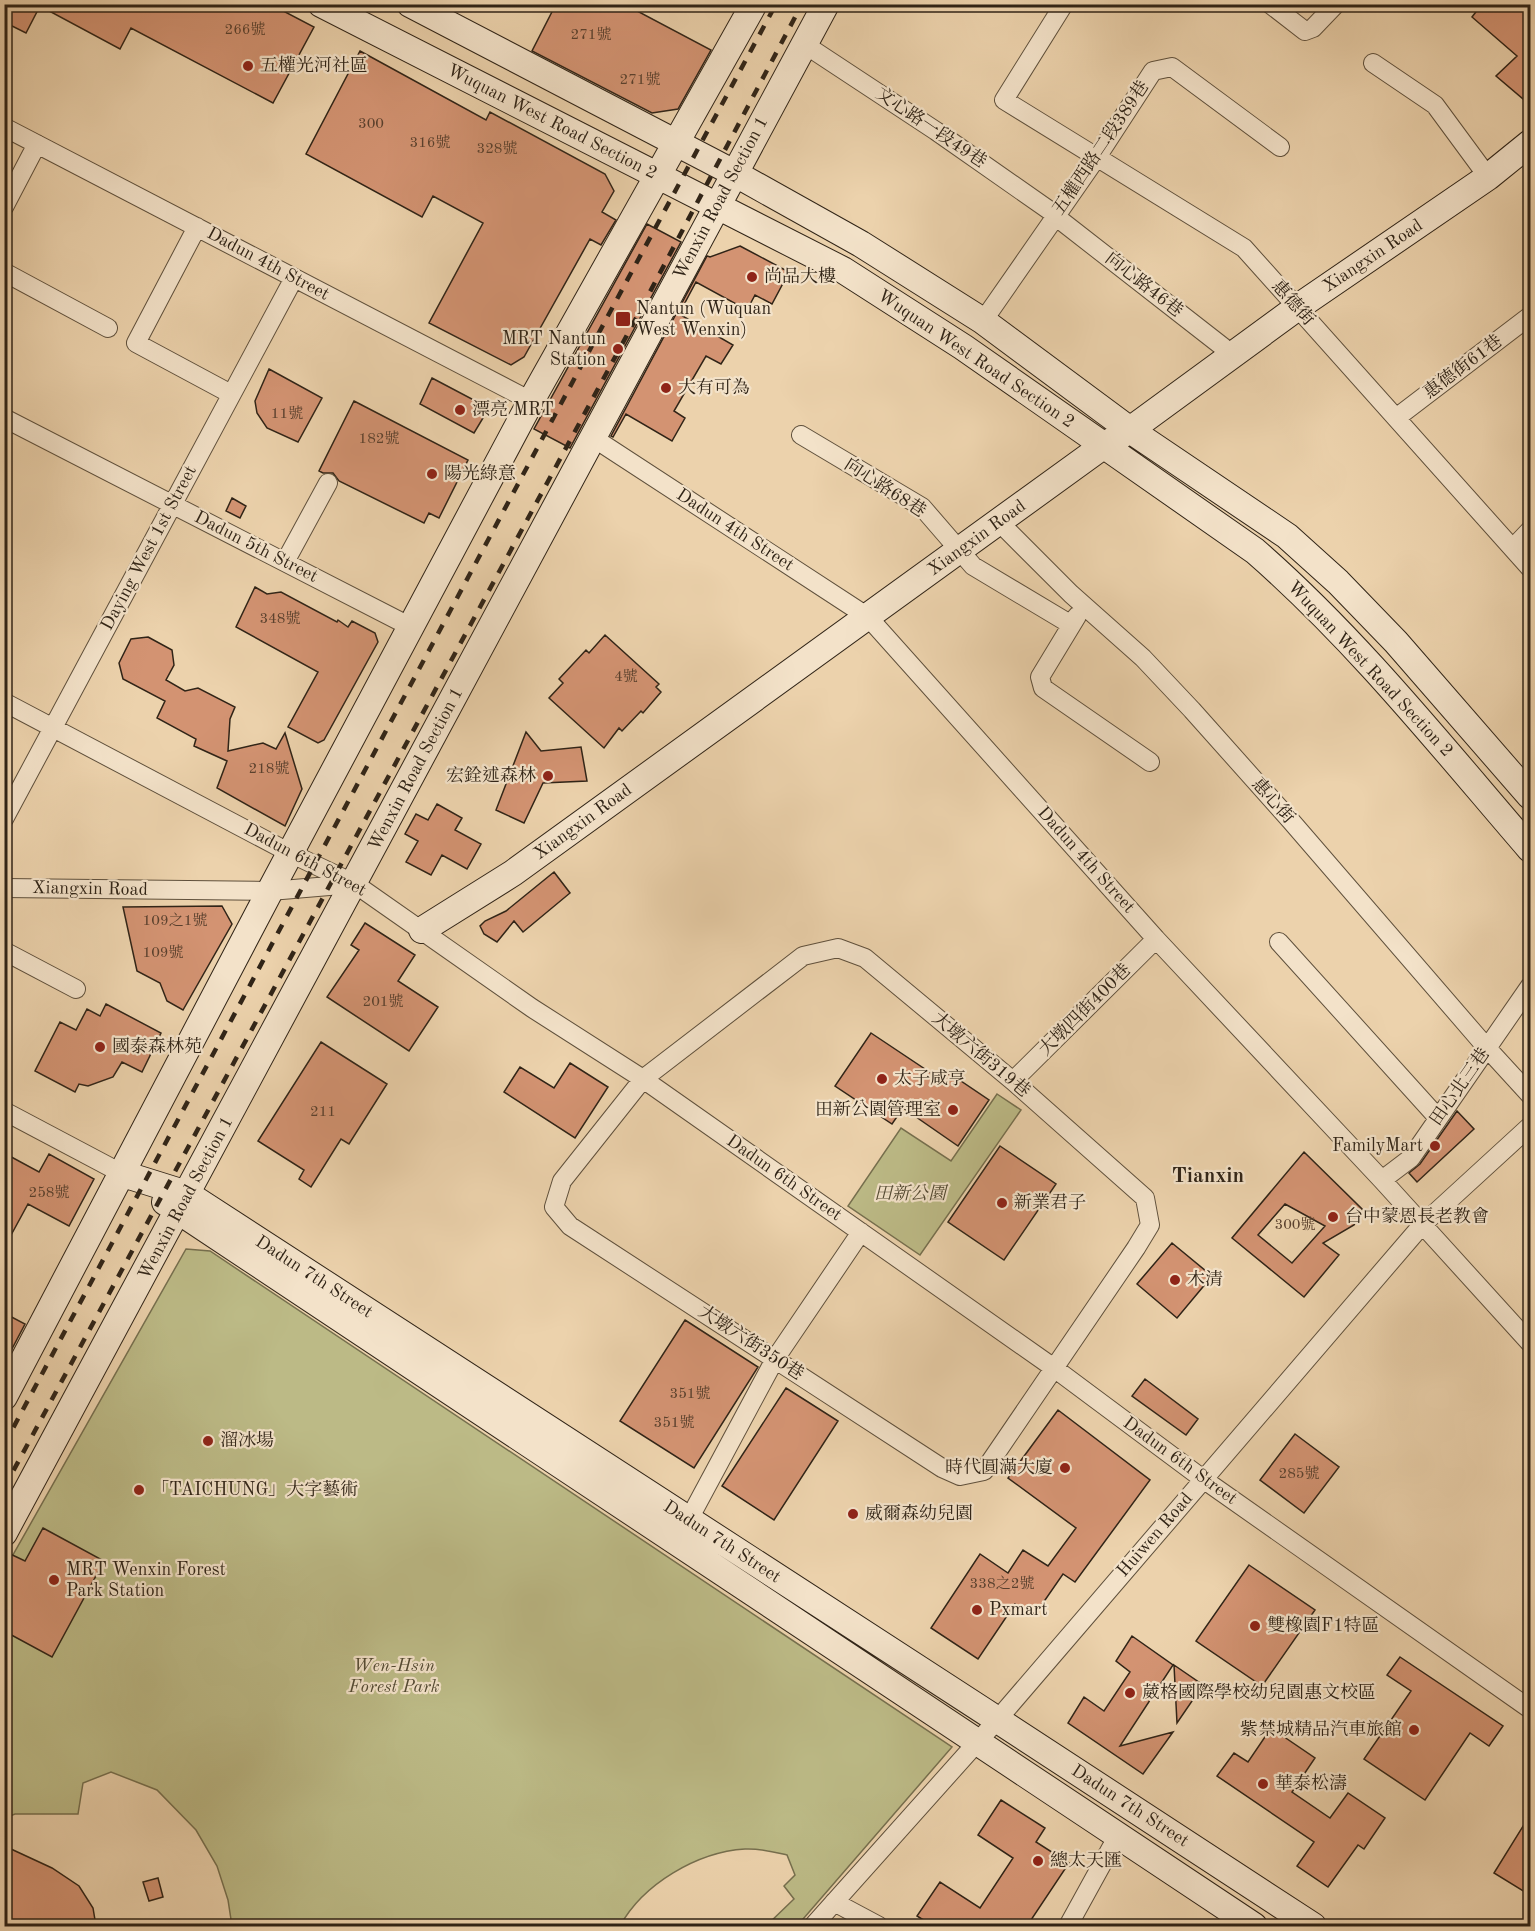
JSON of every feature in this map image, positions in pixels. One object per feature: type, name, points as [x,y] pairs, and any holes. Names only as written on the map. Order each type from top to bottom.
[{"type":"main road","name":"Wuquan West Road Section 2","points":[[321,4],[843,270],[963,347],[1255,551],[1293,584],[1360,653],[1530,849]]},
{"type":"main road","name":"Wuquan West Road Section 2","points":[[410,4],[734,173],[861,244],[983,321],[1130,430],[1287,536],[1338,582],[1396,642],[1530,796]]},
{"type":"main road","points":[[4,1397],[531,401],[754,4]]},
{"type":"main road","name":"Wenxin Road Section 1","points":[[4,1533],[11,1506],[183,1203],[592,436],[826,4]]},
{"type":"main road","name":"Xiangxin Road","points":[[422,930],[513,873],[1103,446],[1130,430],[1232,354],[1488,177],[1530,143]]},
{"type":"main road","name":"Dadun 7th Street","points":[[123,1174],[183,1203],[688,1521],[998,1719],[1313,1926]]},
{"type":"main road","name":"Dadun 7th Street","points":[[183,1203],[1117,1837],[1254,1926]]},
{"type":"street","name":"惠德街","points":[[1064,4],[1004,100],[1244,248],[1530,568]]},
{"type":"street","points":[[1270,4],[1305,31],[1313,28],[1336,4]]},
{"type":"street","name":"文心路一段49巷","points":[[804,44],[936,131],[1056,215]]},
{"type":"street","points":[[1373,63],[1435,105],[1488,177]]},
{"type":"street","name":"五權西路二段389巷","points":[[983,321],[1097,157],[1153,71],[1172,68],[1280,147]]},
{"type":"street","name":"Dadun 4th Street","points":[[4,127],[531,401]]},
{"type":"street","points":[[4,207],[37,144]]},
{"type":"street","name":"向心路46巷","points":[[1056,215],[1232,354]]},
{"type":"street","points":[[197,227],[136,343],[231,394]]},
{"type":"street","points":[[4,272],[108,328]]},
{"type":"street","name":"Daying West 1st Street","points":[[4,819],[294,278]]},
{"type":"street","name":"惠德街61巷","points":[[1396,418],[1530,316]]},
{"type":"street","name":"Dadun 5th Street","points":[[4,418],[411,627]]},
{"type":"street","name":"向心路68巷","points":[[801,435],[922,507],[961,550]]},
{"type":"street","name":"Dadun 4th Street","points":[[592,436],[868,617],[1156,939],[1382,1180],[1530,1343]]},
{"type":"street","points":[[285,562],[328,483]]},
{"type":"street","name":"惠心街","points":[[999,522],[1071,594],[1143,658],[1192,710],[1530,1095]]},
{"type":"street","points":[[1513,548],[1530,530]]},
{"type":"street","points":[[961,550],[973,566],[1070,624]]},
{"type":"street","points":[[1086,605],[1070,624],[1040,677],[1043,688],[1150,762]]},
{"type":"street","name":"Dadun 6th Street","points":[[4,702],[292,854],[355,884],[532,1008],[643,1079],[861,1232],[1054,1368],[1203,1479],[1530,1709]]},
{"type":"street","name":"Xiangxin Road","points":[[4,888],[270,891],[355,884]]},
{"type":"street","name":"大墩四街400巷","points":[[1013,1081],[1156,939]]},
{"type":"street","points":[[1279,942],[1438,1118]]},
{"type":"street","name":"大墩六街319巷","points":[[643,1079],[803,956],[838,948],[865,958],[1013,1081],[1145,1198],[1150,1225],[1054,1368]]},
{"type":"street","points":[[4,951],[76,989]]},
{"type":"street","name":"田心北三巷","points":[[1382,1180],[1411,1158],[1530,986]]},
{"type":"street","name":"大墩六街350巷","points":[[643,1079],[562,1181],[554,1207],[570,1226],[942,1468],[960,1476],[984,1471],[1054,1368]]},
{"type":"street","name":"Dadun 7th Street","points":[[4,1111],[123,1174]]},
{"type":"street","name":"Huiwen Road","points":[[813,1926],[998,1719],[1422,1225],[1530,1126]]},
{"type":"street","points":[[688,1521],[775,1359],[861,1232]]},
{"type":"street","points":[[1068,1926],[1117,1837]]},
{"type":"street","points":[[834,1902],[879,1926]]},
{"type":"green space","name":"田新公園","points":[[997,1094],[1021,1110],[920,1255],[848,1206],[901,1128],[951,1161]]},
{"type":"green space","name":"Wen-Hsin Forest Park","points":[[186,1249],[210,1251],[952,1747],[797,1926],[766,1926],[794,1899],[784,1886],[795,1875],[787,1855],[750,1849],[727,1851],[708,1856],[673,1873],[642,1897],[620,1926],[232,1926],[228,1900],[217,1866],[196,1830],[157,1790],[111,1772],[83,1783],[78,1814],[15,1814],[5,1818],[5,1569]]},
{"type":"building","name":"五權光河社區","points":[[4,4],[270,4],[314,27],[273,103],[131,28],[120,49],[40,6],[26,33],[4,22]]},
{"type":"building","points":[[556,4],[624,4],[711,50],[678,109],[652,113],[532,51]]},
{"type":"building","points":[[1482,4],[1522,4],[1530,12],[1530,105],[1496,76],[1517,56],[1472,17]]},
{"type":"building","points":[[360,51],[486,120],[490,112],[605,174],[614,191],[602,212],[616,220],[601,245],[590,239],[524,357],[511,365],[429,323],[483,223],[433,196],[422,217],[306,154]]},
{"type":"building","points":[[647,224],[681,242],[570,448],[534,429]]},
{"type":"building","points":[[740,246],[789,272],[772,304],[755,295],[747,310],[696,282],[679,314],[733,345],[721,364],[706,356],[674,411],[685,418],[672,441],[626,414],[613,437],[611,436],[707,256],[710,257]]},
{"type":"building","points":[[269,369],[322,398],[298,442],[267,428],[257,413],[255,401]]},
{"type":"building","name":"漂亮 MRT","points":[[432,378],[489,408],[474,433],[420,404]]},
{"type":"building","points":[[354,401],[468,460],[439,518],[429,513],[424,523],[339,481],[333,473],[319,471]]},
{"type":"building","points":[[232,498],[246,506],[240,518],[226,511]]},
{"type":"building","points":[[255,587],[267,594],[281,592],[348,627],[352,621],[375,633],[378,642],[324,740],[318,743],[288,727],[318,672],[236,627]]},
{"type":"building","points":[[605,635],[659,684],[656,687],[661,692],[643,713],[641,711],[622,731],[619,728],[604,748],[549,698],[563,683],[559,679],[586,650],[589,653]]},
{"type":"building","points":[[148,637],[172,650],[174,665],[166,680],[185,691],[198,688],[235,707],[230,719],[228,751],[263,743],[276,749],[285,733],[302,789],[285,826],[217,788],[227,761],[194,746],[196,739],[157,718],[165,701],[123,679],[119,663],[131,639]]},
{"type":"building","name":"宏銓述森林","points":[[526,732],[541,751],[581,747],[587,781],[543,783],[524,823],[496,810]]},
{"type":"building","points":[[437,804],[462,818],[455,830],[481,844],[467,869],[442,855],[431,875],[406,862],[418,841],[405,834],[416,814],[428,820]]},
{"type":"building","points":[[554,872],[570,893],[523,932],[514,921],[497,942],[484,934],[480,926],[485,921],[506,911]]},
{"type":"building","points":[[222,906],[232,924],[183,1010],[167,1001],[160,983],[137,971],[123,907]]},
{"type":"building","points":[[365,923],[415,955],[398,981],[438,1007],[409,1051],[327,997],[359,950],[351,945]]},
{"type":"building","name":"國泰森林苑","points":[[106,1004],[161,1033],[142,1072],[122,1062],[113,1077],[88,1086],[79,1084],[75,1092],[35,1071],[60,1022],[76,1030],[87,1009],[100,1016]]},
{"type":"building","points":[[871,1033],[943,1081],[949,1073],[989,1100],[958,1146],[903,1108],[892,1124],[835,1086]]},
{"type":"building","points":[[321,1042],[387,1084],[349,1144],[341,1139],[311,1187],[299,1179],[304,1170],[258,1141]]},
{"type":"building","points":[[570,1063],[608,1087],[575,1138],[504,1092],[520,1067],[554,1088]]},
{"type":"building","points":[[1457,1111],[1474,1129],[1417,1182],[1409,1173],[1420,1164]]},
{"type":"building","name":"新業君子","points":[[1000,1146],[1056,1184],[1004,1260],[948,1222]]},
{"type":"building","name":"台中蒙恩長老教會","points":[[1304,1152],[1362,1209],[1354,1225],[1323,1243],[1339,1255],[1304,1297],[1232,1238]],"holes":[[[1285,1204],[1325,1226],[1292,1263],[1258,1235]]]},
{"type":"building","points":[[4,1153],[39,1172],[49,1154],[94,1179],[69,1226],[28,1204],[4,1248]]},
{"type":"building","name":"木清","points":[[1172,1243],[1212,1276],[1177,1318],[1137,1284]]},
{"type":"building","points":[[4,1313],[25,1324],[4,1364]]},
{"type":"building","points":[[685,1320],[758,1367],[694,1468],[620,1421]]},
{"type":"building","points":[[1145,1379],[1198,1419],[1186,1435],[1132,1396]]},
{"type":"building","points":[[786,1388],[838,1421],[774,1520],[722,1486]]},
{"type":"building","points":[[1058,1410],[1150,1480],[1075,1582],[1063,1574],[1034,1616],[1015,1604],[978,1659],[931,1628],[980,1554],[1008,1573],[1023,1550],[1048,1566],[1076,1528],[1008,1478]]},
{"type":"building","points":[[1295,1434],[1339,1467],[1304,1513],[1260,1480]]},
{"type":"building","name":"MRT Wenxin Forest Park Station","points":[[43,1528],[104,1561],[52,1657],[4,1631],[4,1551],[25,1561]]},
{"type":"building","name":"雙橡園F1特區","points":[[1249,1565],[1315,1610],[1262,1686],[1196,1641]]},
{"type":"building","points":[[1132,1636],[1173,1665],[1120,1746],[1173,1732],[1143,1774],[1068,1723],[1084,1697],[1104,1711],[1130,1672],[1116,1661]]},
{"type":"building","name":"紫禁城精品汽車旅館","points":[[1400,1657],[1503,1726],[1489,1746],[1470,1733],[1425,1800],[1364,1759],[1411,1691],[1387,1675]]},
{"type":"building","points":[[1174,1665],[1203,1685],[1177,1723]]},
{"type":"building","points":[[1271,1728],[1315,1758],[1292,1792],[1330,1818],[1348,1793],[1385,1818],[1364,1849],[1358,1845],[1328,1887],[1297,1866],[1314,1842],[1217,1776],[1234,1753],[1248,1762]]},
{"type":"building","name":"總太天匯","points":[[1001,1800],[1045,1828],[1036,1842],[1069,1863],[1027,1926],[933,1926],[917,1916],[940,1882],[980,1908],[1013,1858],[978,1835]]},
{"type":"building","points":[[1530,1815],[1530,1895],[1494,1873]]},
{"type":"building","points":[[11,1849],[52,1868],[79,1886],[93,1908],[96,1926],[4,1926],[4,1853]]},
{"type":"building","points":[[158,1878],[163,1897],[149,1901],[143,1882]]},
{"type":"railway","points":[[4,1445],[776,4]]},
{"type":"railway","points":[[4,1488],[633,324],[802,4]]},
{"type":"place","name":"五權光河社區","points":[[248,66]]},
{"type":"place","name":"尚品大樓","points":[[752,277]]},
{"type":"place","name":"Nantun (Wuquan West Wenxin)","points":[[623,319]]},
{"type":"place","name":"MRT Nantun Station","points":[[618,349]]},
{"type":"place","name":"大有可為","points":[[666,388]]},
{"type":"place","name":"漂亮 MRT","points":[[460,410]]},
{"type":"place","name":"陽光綠意","points":[[432,474]]},
{"type":"place","name":"宏銓述森林","points":[[548,776]]},
{"type":"place","name":"國泰森林苑","points":[[100,1047]]},
{"type":"place","name":"太子咸亨","points":[[882,1079]]},
{"type":"place","name":"田新公園管理室","points":[[953,1110]]},
{"type":"place","name":"FamilyMart","points":[[1435,1146]]},
{"type":"place","name":"新業君子","points":[[1002,1203]]},
{"type":"place","name":"台中蒙恩長老教會","points":[[1333,1217]]},
{"type":"place","name":"木清","points":[[1175,1280]]},
{"type":"place","name":"溜冰場","points":[[208,1441]]},
{"type":"place","name":"時代圓滿大廈","points":[[1065,1468]]},
{"type":"place","name":"「TAICHUNG」大字藝術","points":[[139,1490]]},
{"type":"place","name":"威爾森幼兒園","points":[[853,1514]]},
{"type":"place","name":"MRT Wenxin Forest Park Station","points":[[54,1580]]},
{"type":"place","name":"Pxmart","points":[[977,1610]]},
{"type":"place","name":"雙橡園F1特區","points":[[1255,1626]]},
{"type":"place","name":"葳格國際學校幼兒園惠文校區","points":[[1130,1693]]},
{"type":"place","name":"紫禁城精品汽車旅館","points":[[1414,1730]]},
{"type":"place","name":"華泰松濤","points":[[1263,1784]]},
{"type":"place","name":"總太天匯","points":[[1038,1861]]},
{"type":"district","name":"Tianxin","points":[[1208,1176]]}]
